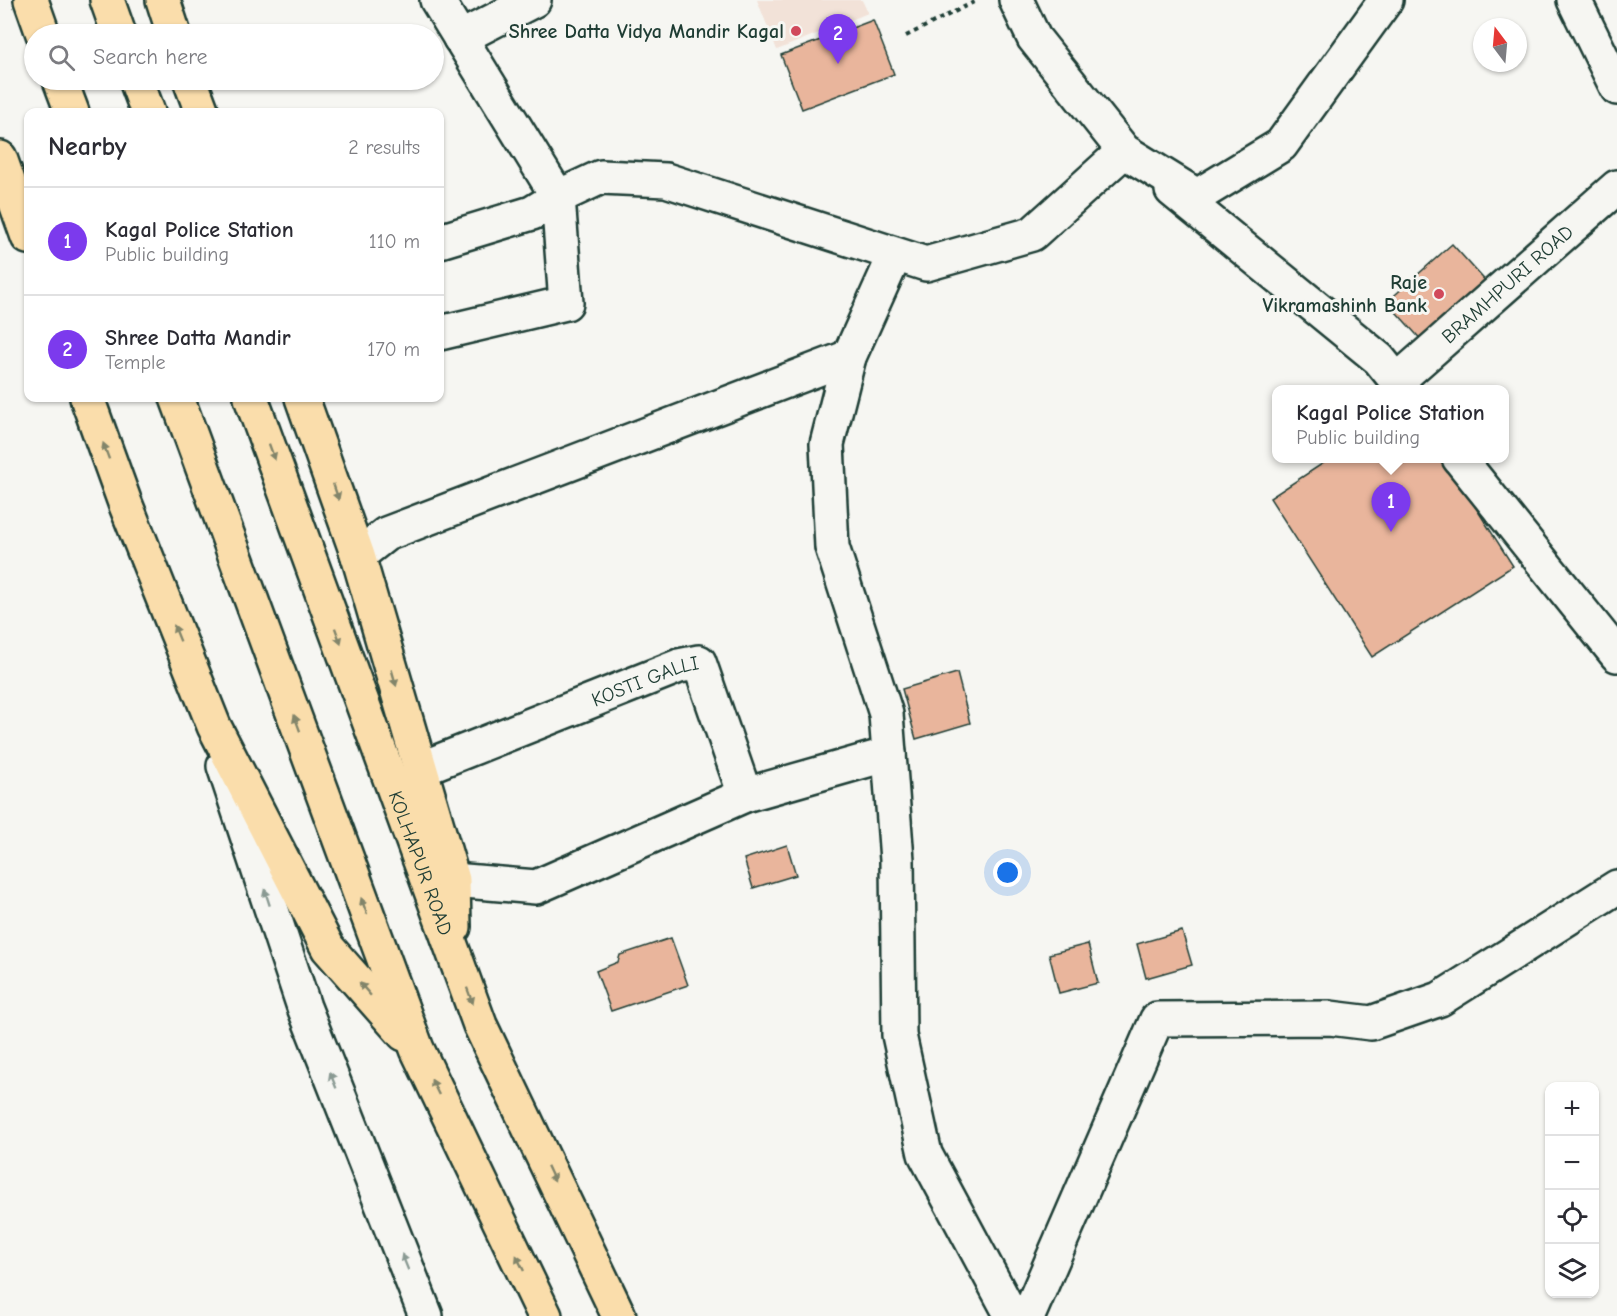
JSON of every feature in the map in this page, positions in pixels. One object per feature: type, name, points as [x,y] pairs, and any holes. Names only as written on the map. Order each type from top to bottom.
[{"type":"highway","points":[[31,0],[40,24]]},
{"type":"highway","points":[[107,0],[115,24]]},
{"type":"highway","points":[[163,0],[171,24]]},
{"type":"highway","points":[[64,90],[70,108]]},
{"type":"highway","points":[[140,90],[146,108]]},
{"type":"highway","points":[[194,90],[200,108]]},
{"type":"highway","points":[[0,158],[24,226]]},
{"type":"highway","points":[[88,402],[125,503],[214,726],[328,948],[417,1049]]},
{"type":"highway","points":[[178,402],[417,1049],[545,1316]]},
{"type":"highway","name":"KOLHAPUR ROAD","points":[[253,402],[480,1025],[619,1316]]},
{"type":"highway","points":[[303,402],[358,556],[453,880],[455,956]]},
{"type":"street","points":[[437,0],[558,196],[566,303],[444,332]]},
{"type":"street","points":[[460,38],[534,0]]},
{"type":"street","points":[[1016,0],[1035,38],[1124,151],[1379,358],[1400,385]]},
{"type":"street","points":[[1124,151],[1197,196],[1281,146],[1386,0]]},
{"type":"street","points":[[1574,0],[1617,88]]},
{"type":"street","points":[[444,240],[532,213],[558,196],[601,177],[666,180],[926,264],[1032,234],[1124,151]]},
{"type":"street","name":"BRAMHPURI ROAD","points":[[1400,385],[1617,187]]},
{"type":"street","points":[[895,255],[849,357],[827,444],[832,547],[886,714],[897,860],[899,1035],[926,1154],[1012,1316]]},
{"type":"street","points":[[358,556],[386,534],[849,357]]},
{"type":"street","points":[[1462,463],[1617,655]]},
{"type":"street","name":"KOSTI GALLI","points":[[420,769],[679,666],[699,662],[746,795]]},
{"type":"street","points":[[191,667],[304,1006],[426,1316]]},
{"type":"street","points":[[453,880],[536,887],[746,795],[889,754]]},
{"type":"street","points":[[1029,1316],[1157,1019],[1330,1018],[1371,1023],[1440,999],[1617,887]]},
{"type":"path","points":[[906,36],[978,0]]},
{"type":"shaded area","name":"Shree Datta Vidya Mandir Kagal","points":[[757,0],[862,0],[868,13],[777,50]]},
{"type":"building","points":[[873,20],[894,74],[802,109],[781,55]]},
{"type":"building","name":"Raje Vikramashinh Bank","points":[[1452,244],[1490,286],[1425,344],[1387,302]]},
{"type":"building","points":[[1323,463],[1447,463],[1513,566],[1372,657],[1270,498]]},
{"type":"building","points":[[957,673],[970,723],[916,739],[902,689]]},
{"type":"building","points":[[787,845],[796,875],[753,888],[744,859]]},
{"type":"building","points":[[1182,931],[1192,965],[1146,978],[1137,944]]},
{"type":"building","points":[[671,938],[688,985],[611,1011],[596,971],[618,962],[620,955]]},
{"type":"building","points":[[1088,944],[1098,983],[1059,993],[1049,954]]},
{"type":"place","name":"Shree Datta Vidya Mandir Kagal","points":[[796,31]]},
{"type":"place","name":"Shree Datta Mandir","points":[[838,64]]},
{"type":"place","name":"Raje Vikramashinh Bank","points":[[1439,294]]},
{"type":"place","name":"Kagal Police Station","points":[[1391,532]]}]
